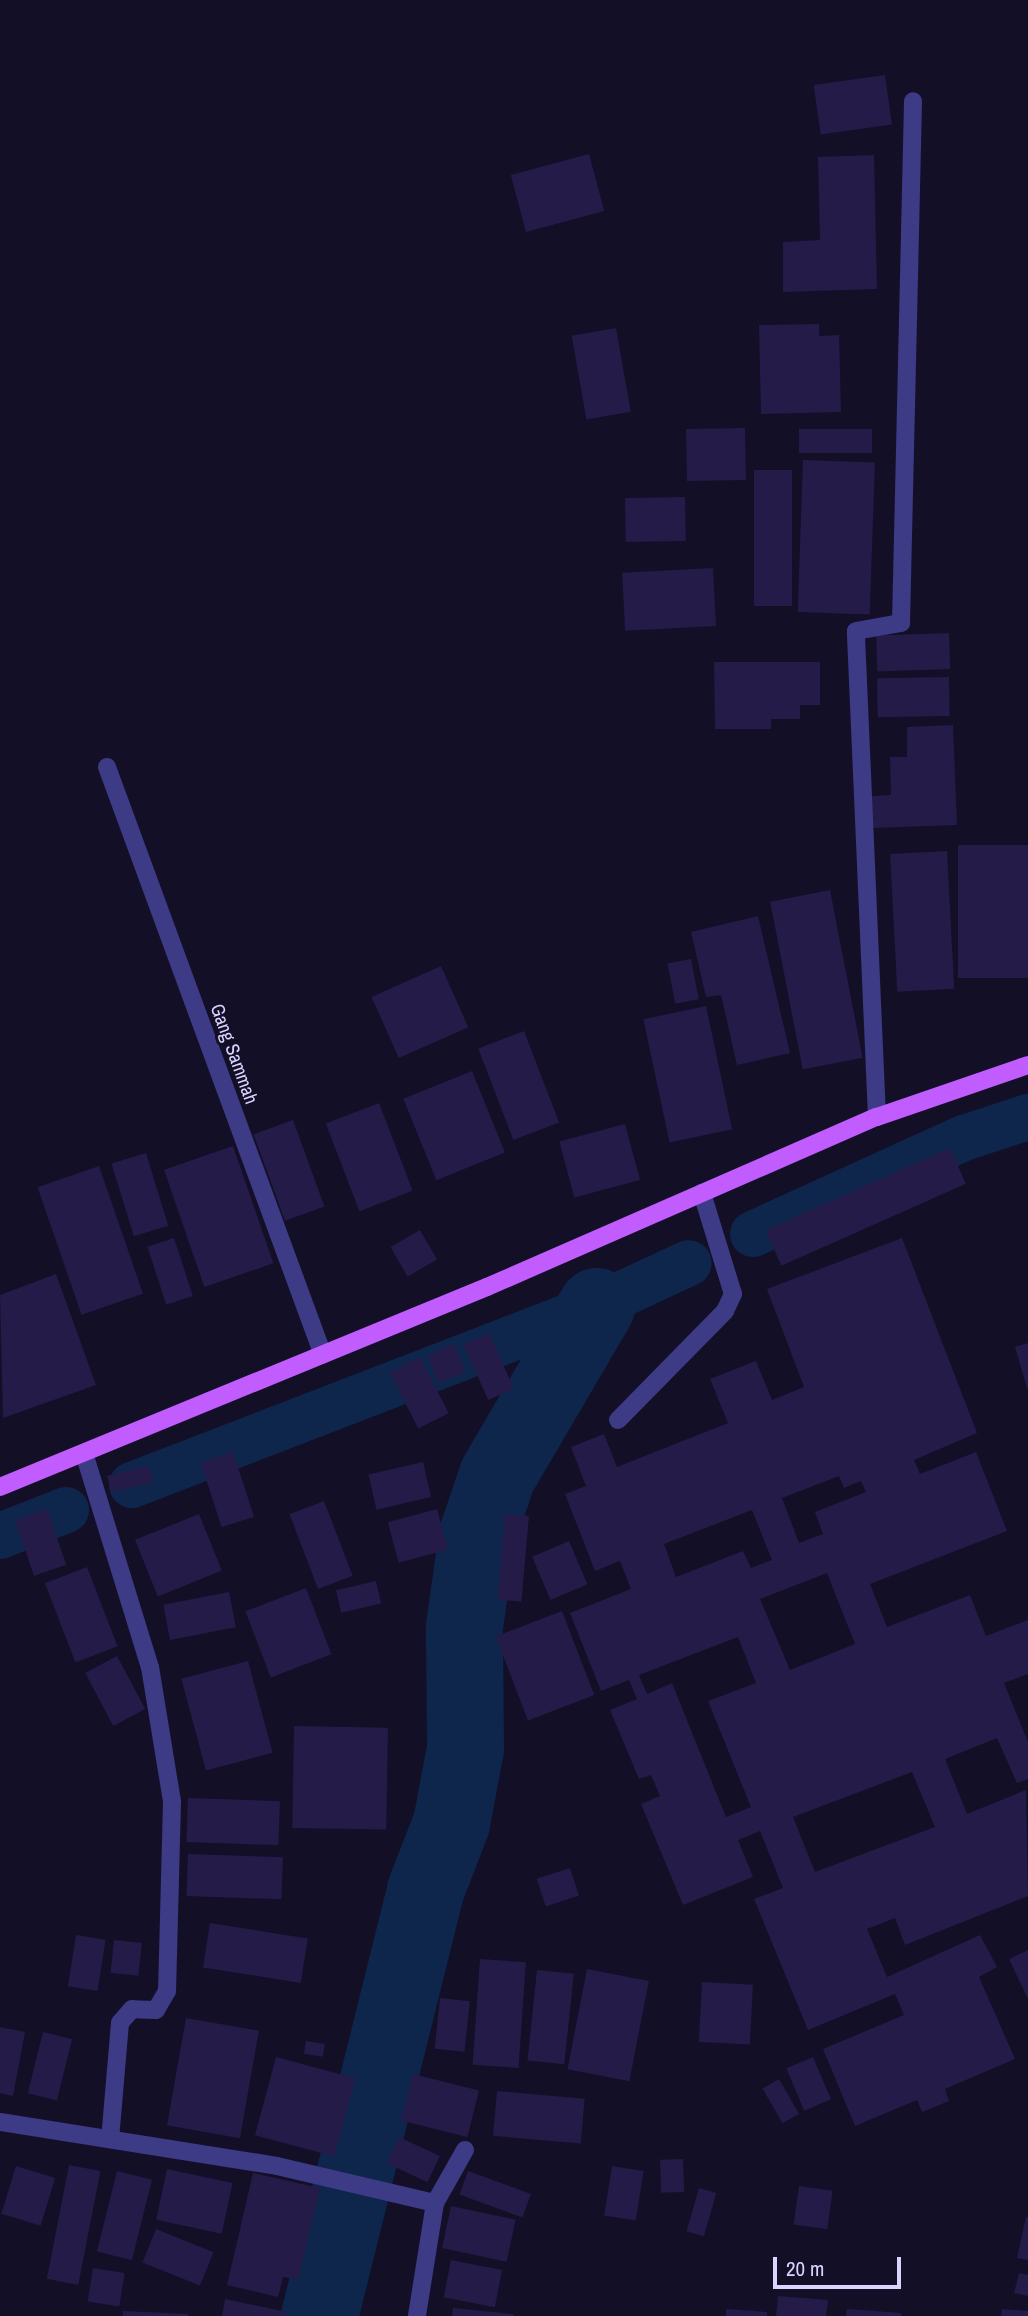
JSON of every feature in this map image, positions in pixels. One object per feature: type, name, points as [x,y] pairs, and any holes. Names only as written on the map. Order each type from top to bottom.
[{"type":"main road","points":[[0,1487],[323,1355],[877,1117],[1028,1065]]},
{"type":"street","points":[[877,1117],[856,631],[901,623],[913,101]]},
{"type":"street","name":"Gang Sammah","points":[[107,767],[323,1355]]},
{"type":"street","points":[[618,1420],[725,1311],[733,1294],[702,1193]]},
{"type":"street","points":[[84,1453],[149,1667],[172,1802],[167,1991],[156,2010],[132,2009],[120,2023],[110,2140]]},
{"type":"street","points":[[0,2122],[327,2177],[435,2203]]},
{"type":"street","points":[[417,2316],[435,2203],[465,2150]]},
{"type":"building","points":[[885,75],[892,125],[821,135],[814,85]]},
{"type":"building","points":[[589,154],[604,211],[526,232],[511,175]]},
{"type":"building","points":[[874,155],[877,289],[783,292],[783,242],[820,240],[818,157]]},
{"type":"building","points":[[819,324],[819,336],[839,335],[841,412],[761,414],[759,325]]},
{"type":"building","points":[[616,328],[631,412],[586,420],[572,336]]},
{"type":"building","points":[[745,428],[746,480],[687,481],[686,429]]},
{"type":"building","points":[[799,429],[872,429],[872,453],[799,453]]},
{"type":"building","points":[[803,460],[875,463],[870,614],[798,612]]},
{"type":"building","points":[[754,470],[792,470],[792,606],[754,606]]},
{"type":"building","points":[[685,497],[686,541],[626,542],[625,498]]},
{"type":"building","points":[[713,568],[716,626],[625,631],[622,573]]},
{"type":"building","points":[[949,633],[950,669],[877,672],[876,636]]},
{"type":"building","points":[[714,662],[820,662],[820,705],[800,705],[800,719],[771,719],[771,729],[715,729]]},
{"type":"building","points":[[949,677],[950,716],[878,717],[877,678]]},
{"type":"building","points":[[953,725],[957,825],[872,828],[871,796],[891,795],[890,757],[907,757],[907,727]]},
{"type":"building","points":[[958,845],[1028,845],[1028,978],[958,978]]},
{"type":"building","points":[[947,851],[954,989],[897,992],[890,854]]},
{"type":"building","points":[[830,890],[863,1058],[803,1069],[770,902]]},
{"type":"building","points":[[758,916],[790,1053],[737,1065],[721,995],[706,997],[691,932]]},
{"type":"building","points":[[691,959],[699,999],[675,1004],[667,964]]},
{"type":"building","points":[[441,966],[468,1027],[399,1058],[372,997]]},
{"type":"building","points":[[706,1006],[732,1129],[670,1143],[643,1019]]},
{"type":"building","points":[[524,1031],[559,1122],[513,1140],[478,1049]]},
{"type":"building","points":[[472,1071],[505,1153],[436,1180],[403,1099]]},
{"type":"building","points":[[379,1103],[413,1191],[359,1211],[326,1123]]},
{"type":"building","points":[[293,1120],[324,1206],[285,1221],[254,1134]]},
{"type":"building","points":[[625,1124],[640,1180],[574,1198],[559,1142]]},
{"type":"building","points":[[233,1146],[273,1263],[204,1287],[164,1170]]},
{"type":"building","points":[[950,1148],[966,1184],[781,1266],[765,1230]]},
{"type":"building","points":[[146,1153],[168,1226],[134,1236],[112,1164]]},
{"type":"building","points":[[99,1166],[143,1294],[81,1315],[38,1187]]},
{"type":"building","points":[[420,1230],[437,1259],[408,1276],[391,1247]]},
{"type":"building","points":[[174,1238],[193,1296],[166,1305],[147,1247]]},
{"type":"building","points":[[902,1238],[977,1433],[914,1460],[920,1474],[976,1452],[1007,1531],[870,1584],[887,1627],[970,1595],[986,1636],[1028,1620],[1028,1674],[1004,1683],[1028,1742],[1028,1779],[1017,1783],[997,1738],[945,1759],[967,1814],[1026,1790],[1028,1896],[905,1945],[895,1918],[867,1929],[887,1977],[980,1935],[997,1967],[979,1977],[1015,2059],[945,2089],[949,2101],[922,2112],[917,2100],[855,2126],[823,2049],[904,2015],[895,1994],[808,2030],[754,1899],[783,1888],[760,1831],[738,1840],[753,1877],[683,1905],[641,1804],[660,1796],[651,1775],[639,1779],[610,1710],[637,1699],[629,1680],[601,1691],[570,1613],[631,1589],[620,1561],[595,1571],[565,1494],[586,1486],[571,1447],[604,1434],[617,1467],[728,1423],[710,1379],[756,1361],[772,1400],[804,1387],[767,1289]],"holes":[[[839,1476],[844,1488],[861,1481],[866,1492],[815,1512],[823,1534],[799,1543],[782,1498]],[[752,1510],[772,1560],[751,1568],[743,1551],[676,1577],[664,1544]],[[827,1573],[855,1644],[790,1670],[760,1599]],[[738,1637],[756,1683],[708,1701],[751,1807],[726,1817],[672,1683],[647,1694],[639,1675]],[[912,1772],[935,1827],[815,1872],[793,1817]]]},
{"type":"building","points":[[56,1274],[96,1385],[3,1418],[0,1295]]},
{"type":"building","points":[[489,1333],[514,1389],[488,1400],[463,1344]]},
{"type":"building","points":[[1028,1343],[1028,1388],[1027,1388],[1015,1347]]},
{"type":"building","points":[[454,1344],[466,1372],[439,1383],[427,1355]]},
{"type":"building","points":[[420,1357],[449,1413],[418,1429],[390,1372]]},
{"type":"building","points":[[233,1452],[254,1517],[222,1527],[201,1463]]},
{"type":"building","points":[[423,1462],[431,1497],[377,1510],[368,1475]]},
{"type":"building","points":[[149,1466],[153,1483],[111,1492],[107,1476]]},
{"type":"building","points":[[324,1501],[353,1576],[318,1589],[289,1514]]},
{"type":"building","points":[[47,1509],[66,1565],[34,1576],[15,1520]]},
{"type":"building","points":[[437,1509],[448,1550],[399,1563],[388,1522]]},
{"type":"building","points":[[199,1514],[222,1571],[158,1596],[135,1540]]},
{"type":"building","points":[[505,1514],[529,1516],[521,1602],[498,1600]]},
{"type":"building","points":[[569,1541],[587,1584],[551,1600],[532,1557]]},
{"type":"building","points":[[87,1567],[117,1646],[75,1662],[45,1583]]},
{"type":"building","points":[[376,1581],[381,1603],[341,1613],[336,1590]]},
{"type":"building","points":[[306,1588],[331,1654],[271,1678],[245,1611]]},
{"type":"building","points":[[229,1592],[236,1627],[170,1640],[163,1605]]},
{"type":"building","points":[[562,1611],[594,1695],[528,1720],[496,1636]]},
{"type":"building","points":[[117,1656],[145,1709],[113,1726],[85,1673]]},
{"type":"building","points":[[248,1661],[273,1753],[206,1771],[181,1679]]},
{"type":"building","points":[[294,1726],[388,1728],[386,1830],[292,1828]]},
{"type":"building","points":[[188,1798],[280,1801],[278,1845],[186,1842]]},
{"type":"building","points":[[188,1854],[283,1857],[281,1899],[187,1896]]},
{"type":"building","points":[[570,1868],[579,1896],[546,1906],[537,1879]]},
{"type":"building","points":[[210,1923],[308,1938],[301,1983],[203,1967]]},
{"type":"building","points":[[76,1935],[106,1940],[97,1991],[68,1986]]},
{"type":"building","points":[[114,1940],[142,1943],[138,1976],[111,1973]]},
{"type":"building","points":[[1028,1950],[1028,1999],[1009,1959]]},
{"type":"building","points":[[480,1959],[526,1962],[518,2068],[473,2065]]},
{"type":"building","points":[[587,1969],[649,1981],[629,2081],[568,2069]]},
{"type":"building","points":[[537,1970],[574,1974],[564,2064],[527,2061]]},
{"type":"building","points":[[702,1982],[753,1985],[750,2045],[699,2042]]},
{"type":"building","points":[[440,1998],[470,2001],[465,2052],[435,2049]]},
{"type":"building","points":[[186,2018],[259,2031],[240,2138],[167,2125]]},
{"type":"building","points":[[0,2027],[25,2032],[13,2096],[0,2093]]},
{"type":"building","points":[[43,2032],[72,2039],[57,2100],[28,2093]]},
{"type":"building","points":[[306,2041],[325,2044],[323,2057],[304,2054]]},
{"type":"building","points":[[276,2057],[355,2078],[334,2156],[255,2135]]},
{"type":"building","points":[[813,2057],[831,2099],[804,2111],[786,2068]]},
{"type":"building","points":[[413,2074],[479,2090],[467,2137],[401,2121]]},
{"type":"building","points":[[779,2079],[799,2114],[783,2123],[763,2088]]},
{"type":"building","points":[[497,2091],[585,2099],[581,2143],[493,2136]]},
{"type":"building","points":[[399,2137],[440,2156],[428,2182],[387,2163]]},
{"type":"building","points":[[683,2159],[684,2192],[661,2193],[660,2160]]},
{"type":"building","points":[[69,2165],[100,2171],[78,2285],[47,2279]]},
{"type":"building","points":[[16,2166],[55,2178],[41,2226],[1,2214]]},
{"type":"building","points":[[612,2166],[644,2171],[636,2220],[604,2215]]},
{"type":"building","points":[[167,2169],[233,2183],[222,2234],[156,2220]]},
{"type":"building","points":[[117,2171],[152,2180],[132,2260],[97,2252]]},
{"type":"building","points":[[468,2171],[531,2194],[522,2217],[459,2194]]},
{"type":"building","points":[[253,2173],[320,2188],[298,2280],[283,2277],[278,2297],[227,2285]]},
{"type":"building","points":[[799,2186],[833,2191],[827,2229],[794,2225]]},
{"type":"building","points":[[699,2188],[716,2193],[704,2236],[687,2231]]},
{"type":"building","points":[[451,2206],[516,2220],[507,2262],[442,2248]]},
{"type":"building","points":[[1028,2217],[1028,2260],[1017,2258]]},
{"type":"building","points":[[156,2229],[213,2252],[200,2286],[143,2262]]},
{"type":"building","points":[[451,2260],[502,2270],[495,2307],[444,2297]]},
{"type":"building","points":[[93,2268],[125,2273],[119,2307],[88,2302]]},
{"type":"building","points":[[1019,2273],[1028,2275],[1028,2296],[1014,2293]]},
{"type":"building","points":[[778,2296],[828,2300],[826,2316],[776,2316]]},
{"type":"building","points":[[225,2299],[287,2312],[286,2316],[222,2316]]},
{"type":"building","points":[[453,2308],[513,2314],[513,2316],[452,2316]]},
{"type":"building","points":[[726,2309],[767,2312],[767,2316],[726,2316]]},
{"type":"building","points":[[847,2309],[901,2313],[901,2316],[846,2316]]},
{"type":"building","points":[[1002,2309],[1028,2311],[1028,2316],[1001,2316]]},
{"type":"building","points":[[123,2311],[188,2314],[188,2316],[123,2316]]},
{"type":"waterway","points":[[753,1234],[964,1138],[1028,1117]]},
{"type":"waterway","points":[[132,1485],[596,1306],[689,1263]]},
{"type":"waterway","points":[[319,2316],[425,1890],[451,1823],[465,1748],[464,1626],[477,1534],[497,1475],[596,1306]]},
{"type":"waterway","points":[[0,1536],[66,1510]]}]
